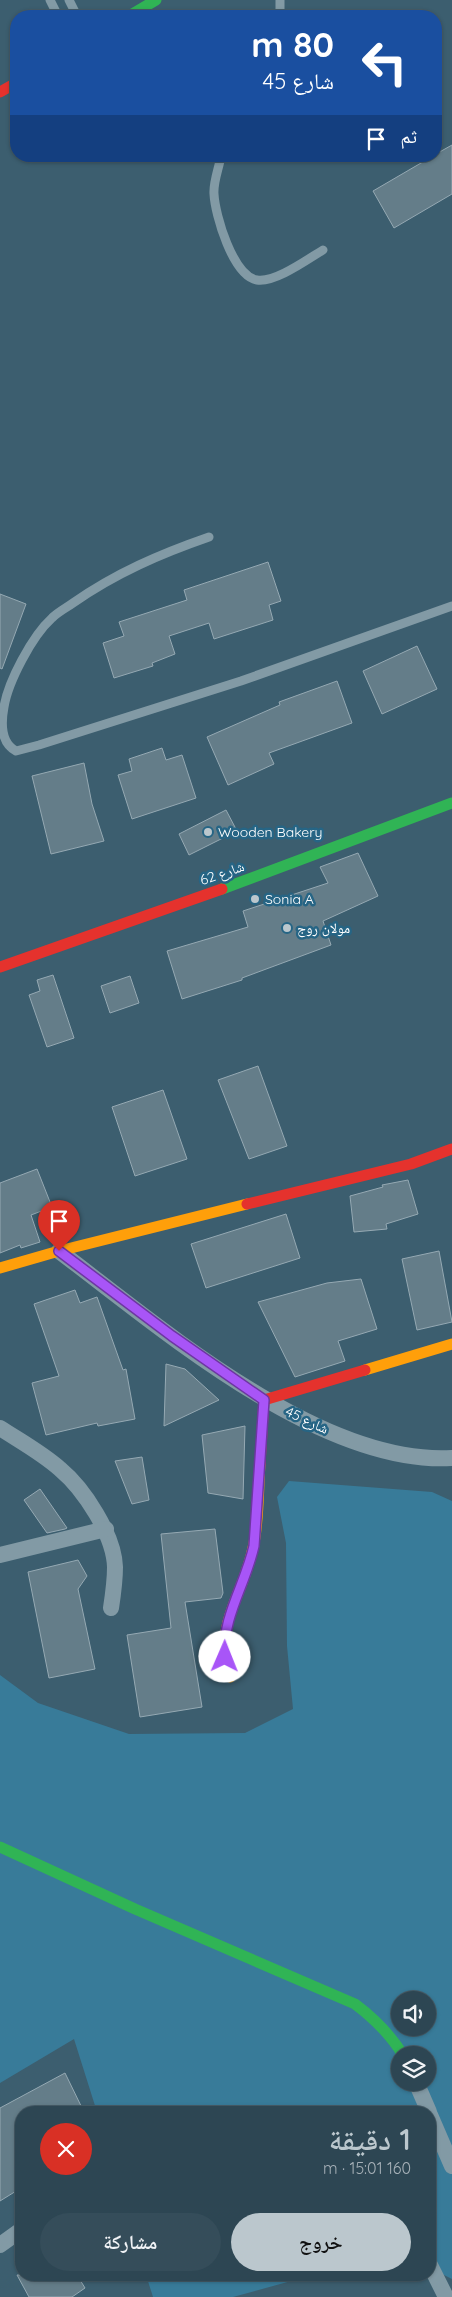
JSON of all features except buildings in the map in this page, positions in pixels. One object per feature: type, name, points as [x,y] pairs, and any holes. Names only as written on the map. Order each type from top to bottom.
[{"type":"street","points":[[139,10],[156,0]]},
{"type":"street","name":"شارع 62","points":[[0,967],[250,879],[452,804]]},
{"type":"street","points":[[0,1268],[59,1251],[411,1164],[452,1149]]},
{"type":"street","name":"شارع 45","points":[[59,1251],[172,1336],[264,1400],[348,1440],[383,1451],[441,1459],[452,1458]]},
{"type":"street","points":[[230,1677],[225,1657],[224,1642],[227,1620],[247,1572],[254,1546],[264,1400],[452,1344]]},
{"type":"street","points":[[0,1428],[60,1469],[91,1507],[106,1530],[112,1547],[115,1565],[111,1608]]},
{"type":"street","points":[[0,1555],[106,1530]]},
{"type":"street","points":[[0,1847],[135,1909],[355,2004],[374,2018],[392,2037],[398,2046]]},
{"type":"street","points":[[420,2091],[426,2106]]},
{"type":"street","points":[[436,2130],[452,2166]]},
{"type":"street","points":[[0,2245],[15,2234]]},
{"type":"street","points":[[436,2277],[446,2297]]},
{"type":"lane","points":[[220,162],[214,192],[218,220],[228,248],[247,274],[256,280],[266,279],[288,270],[323,250]]},
{"type":"lane","points":[[210,537],[157,555],[84,595],[51,618],[28,650],[7,692],[3,731],[9,747],[16,751],[39,745],[241,681],[452,606]]},
{"type":"shaded area","points":[[289,1481],[432,1492],[452,1501],[452,2279],[436,2271],[436,2106],[95,2106],[74,2039],[0,2083],[0,1675],[38,1703],[129,1734],[245,1733],[293,1709],[287,1646],[286,1543],[277,1497]]},
{"type":"shaded area","points":[[148,2281],[291,2281],[233,2297],[153,2297]]},
{"type":"traffic: fast","points":[[139,10],[156,0]]},
{"type":"traffic: fast","points":[[222,889],[452,803]]},
{"type":"traffic: fast","points":[[0,1847],[135,1909],[355,2004],[382,2027],[397,2046]]},
{"type":"traffic: slow","points":[[0,1268],[59,1251],[247,1204]]},
{"type":"traffic: slow","points":[[365,1370],[452,1344]]},
{"type":"traffic: slow","points":[[230,1677],[225,1640],[227,1624],[253,1548],[260,1464]]},
{"type":"traffic: jam","points":[[0,92],[10,86]]},
{"type":"traffic: jam","points":[[0,967],[222,889]]},
{"type":"traffic: jam","points":[[247,1204],[411,1164],[452,1149]]},
{"type":"traffic: jam","points":[[260,1464],[264,1400],[365,1370]]},
{"type":"place","name":"Wooden Bakery","points":[[208,832]]},
{"type":"place","name":"Sonia A","points":[[255,899]]},
{"type":"place","name":"مولان روج","points":[[287,928]]},
{"type":"route","points":[[59,1251],[172,1336],[264,1400],[257,1478],[254,1546],[249,1567],[227,1620],[224,1642],[225,1657]]}]
